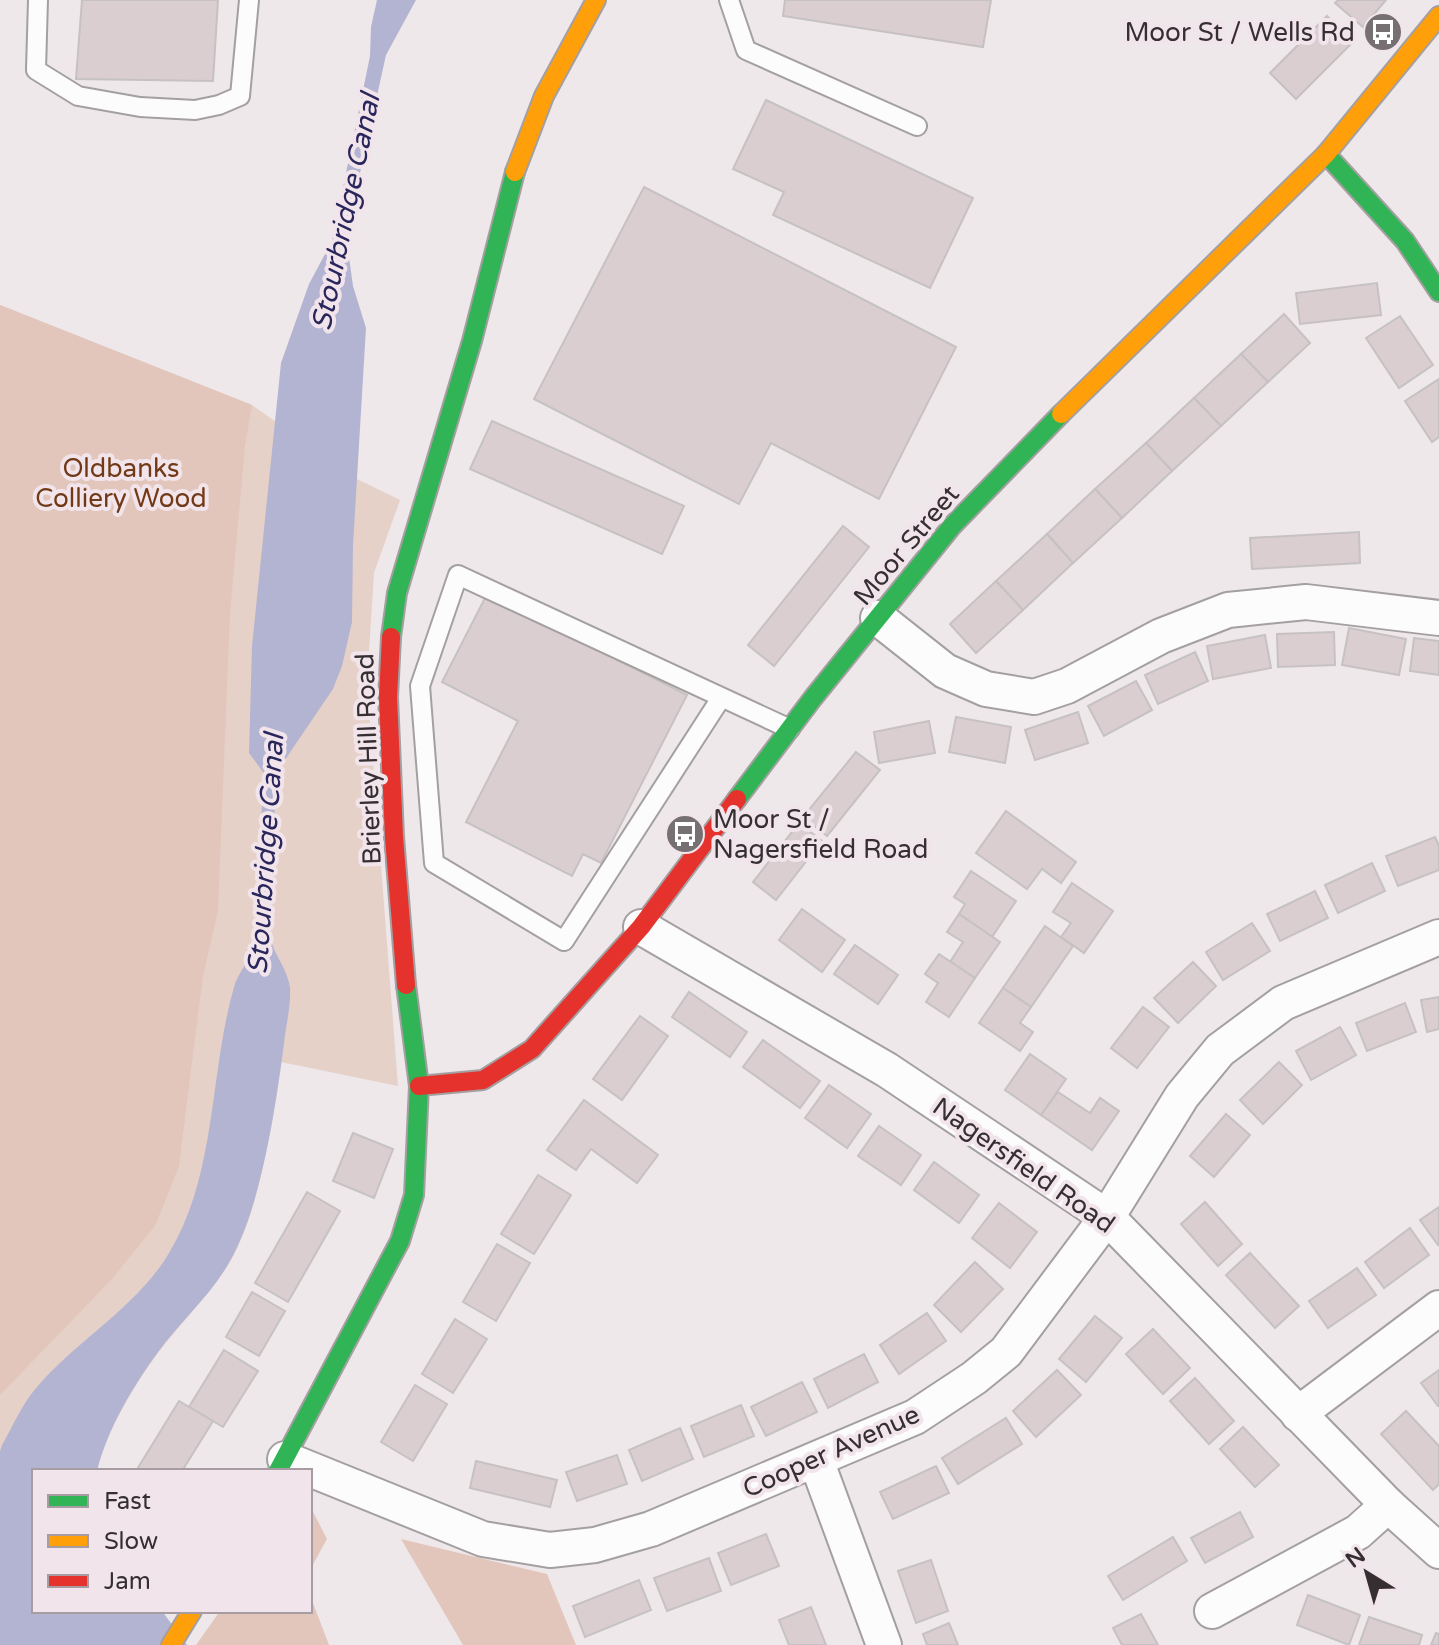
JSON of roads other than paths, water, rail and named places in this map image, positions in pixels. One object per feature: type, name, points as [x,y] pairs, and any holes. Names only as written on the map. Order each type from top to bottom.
[{"type":"street","name":"Brierley Hill Road","points":[[281,1465],[400,1241],[414,1195],[419,1086],[407,996],[394,837],[388,697],[389,648],[397,593],[472,341],[516,168],[544,96],[596,0]]},
{"type":"street","name":"Moor Street","points":[[419,1086],[483,1080],[532,1049],[641,927],[790,729],[952,526],[1123,351],[1326,154],[1439,16]]},
{"type":"street","points":[[1326,154],[1405,241],[1439,292]]},
{"type":"street","points":[[878,618],[945,671],[986,689],[1034,697],[1067,686],[1161,636],[1228,610],[1306,602],[1439,618]]},
{"type":"street","name":"Nagersfield Road","points":[[641,927],[887,1070],[1107,1217],[1388,1505],[1439,1551]]},
{"type":"street","name":"Cooper Avenue","points":[[312,1476],[483,1539],[550,1550],[595,1545],[651,1529],[915,1417],[974,1378],[1006,1352],[1107,1217],[1182,1096],[1220,1050],[1283,1003],[1439,937]]},
{"type":"street","points":[[1298,1414],[1439,1308]]},
{"type":"street","points":[[816,1460],[884,1645]]},
{"type":"street","points":[[1212,1611],[1358,1532],[1388,1505]]},
{"type":"street","points":[[171,1645],[191,1613]]},
{"type":"lane","points":[[38,0],[36,70],[78,96],[140,107],[195,110],[240,96],[249,0]]},
{"type":"lane","points":[[729,0],[746,50],[917,126]]},
{"type":"lane","points":[[721,698],[564,941],[434,863],[420,686],[458,575],[790,729]]},
{"type":"water","name":"Stourbridge Canal","points":[[377,0],[416,0],[386,55],[349,223],[347,243],[353,286],[366,328],[353,545],[352,622],[333,689],[276,773],[270,938],[287,975],[290,995],[277,1096],[259,1185],[241,1239],[230,1261],[139,1379],[114,1424],[98,1469],[32,1469],[32,1613],[163,1613],[187,1645],[0,1645],[2,1445],[37,1387],[140,1290],[169,1253],[185,1222],[204,1157],[234,987],[257,939],[263,772],[249,753],[252,646],[281,363],[309,284],[332,241],[370,56],[371,27]]},
{"type":"place","name":"Moor St / Wells Rd","points":[[1383,32]]},
{"type":"place","name":"Moor St / Nagersfield Road","points":[[685,834]]},
{"type":"park label","name":"Oldbanks Colliery Wood","points":[[121,483]]}]
